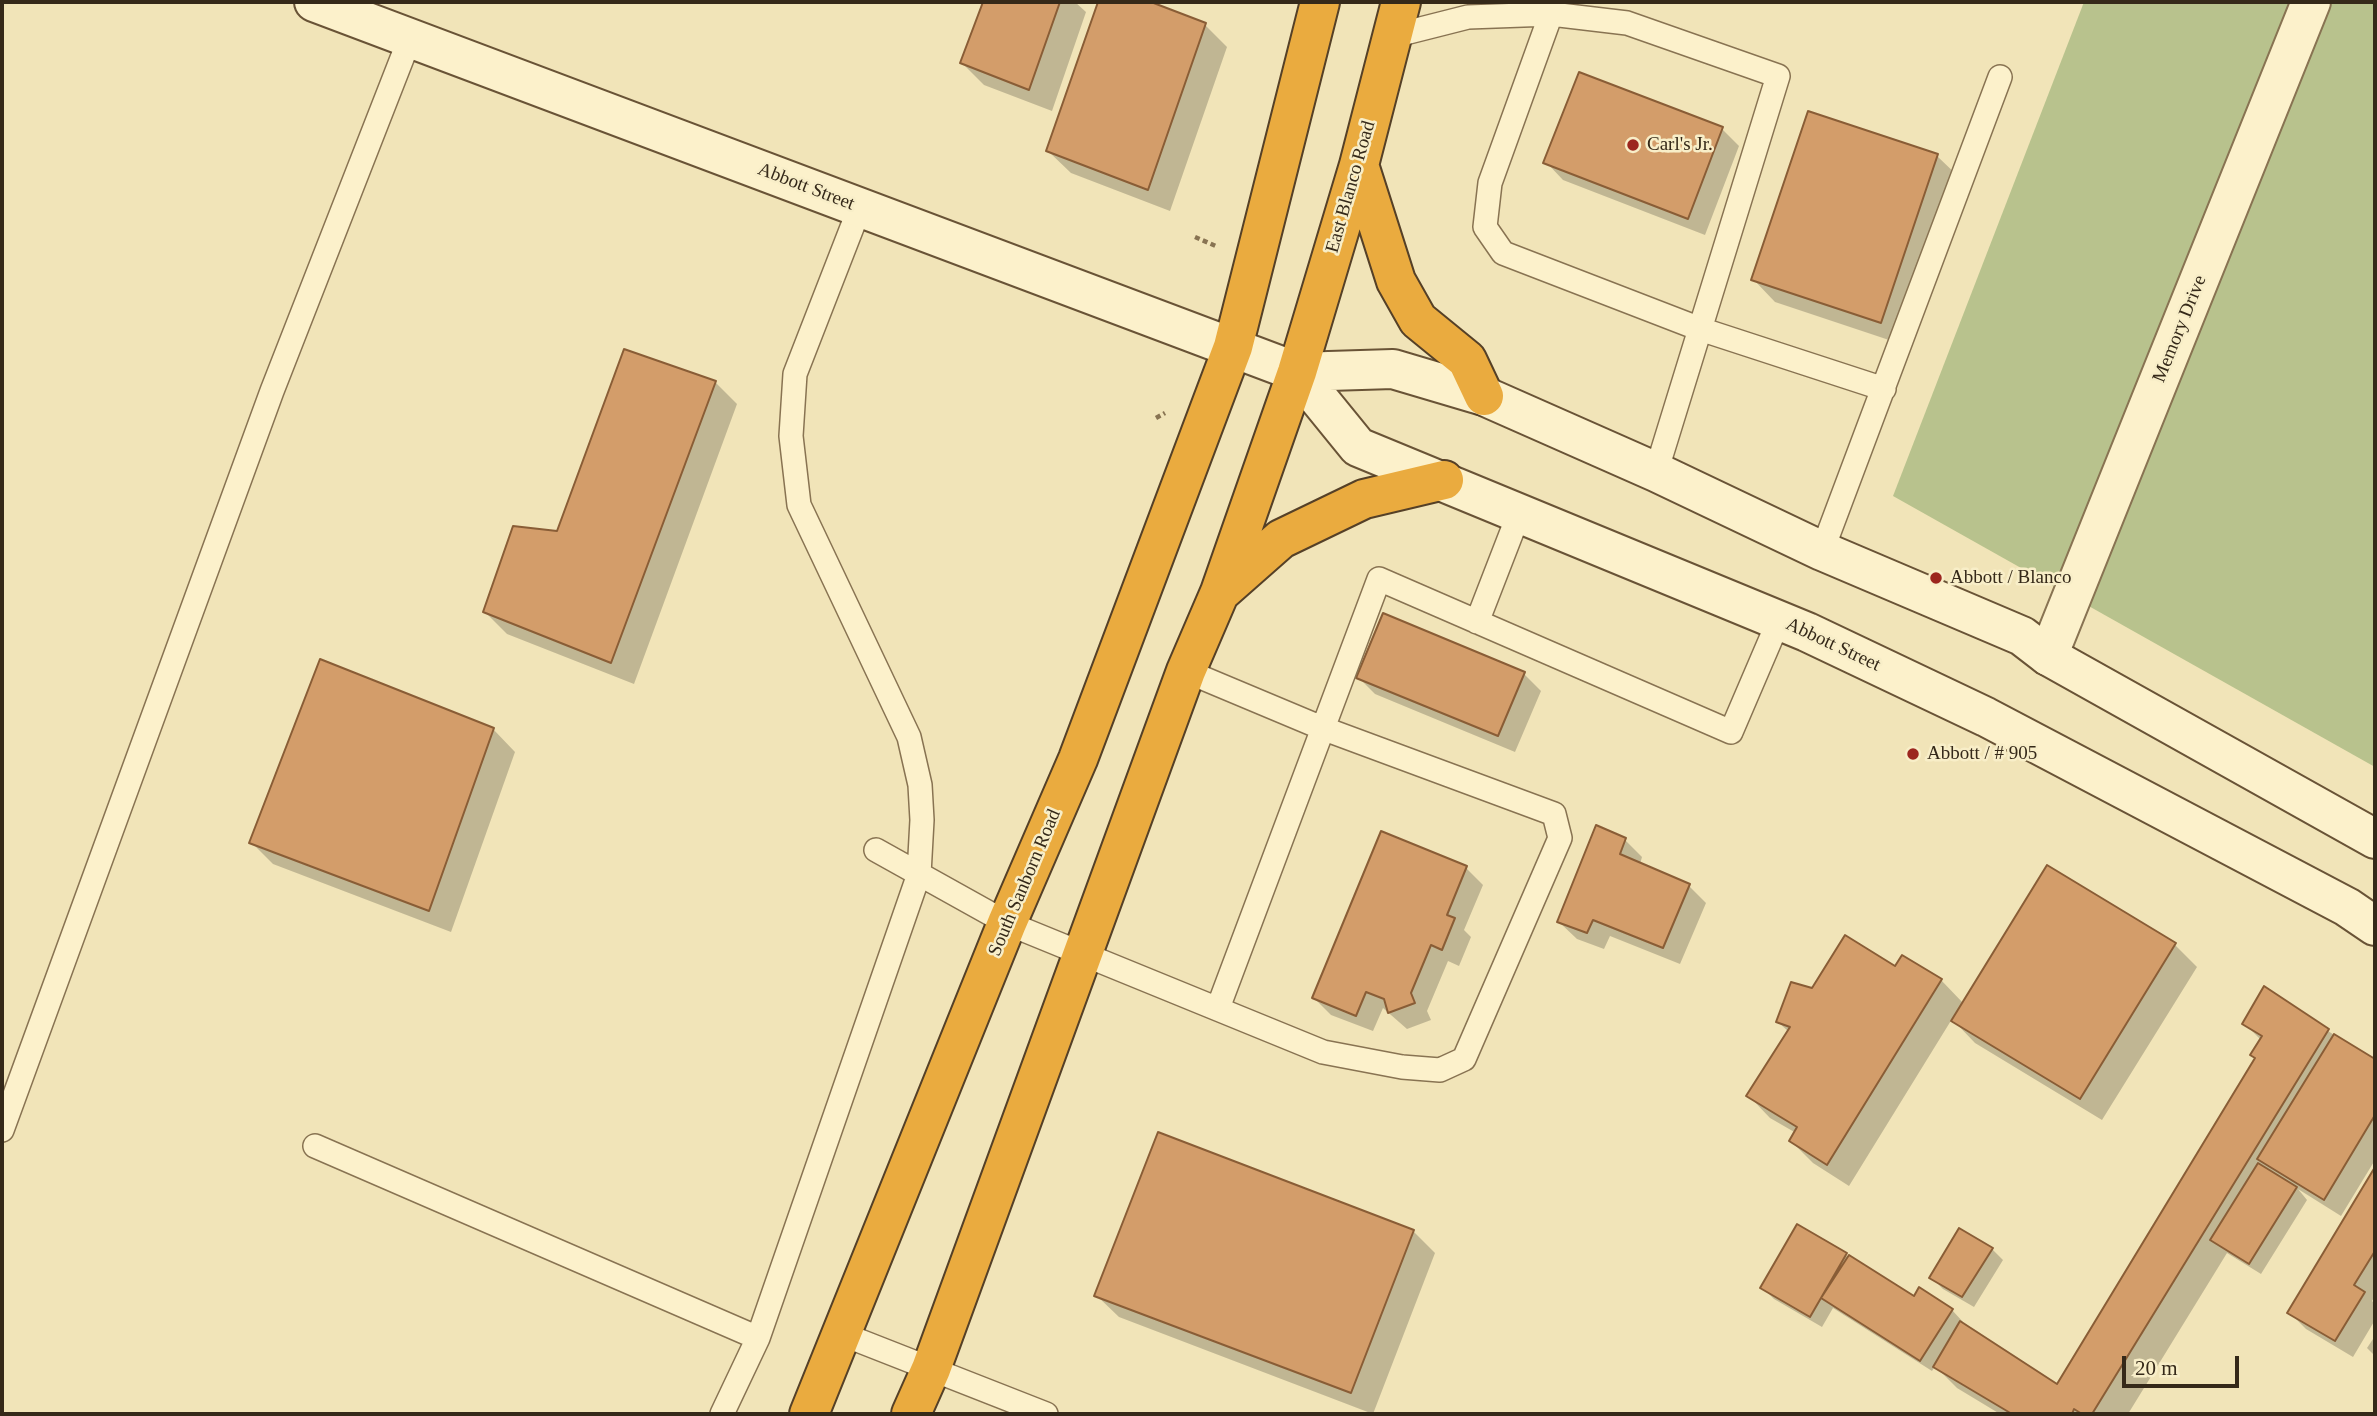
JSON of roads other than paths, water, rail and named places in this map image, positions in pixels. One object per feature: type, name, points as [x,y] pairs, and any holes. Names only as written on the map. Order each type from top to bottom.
[{"type":"highway","points":[[1233,347],[1320,2]]},
{"type":"highway","name":"East Blanco Road","points":[[1297,372],[1359,165],[1397,19]]},
{"type":"highway","points":[[1359,165],[1396,281],[1419,320],[1467,360],[1484,397]]},
{"type":"highway","name":"South Sanborn Road","points":[[809,1414],[1007,923],[1078,759],[1233,347]]},
{"type":"highway","points":[[911,1414],[931,1369],[1186,671],[1220,592],[1297,372]]},
{"type":"highway","points":[[1220,592],[1281,539],[1364,499],[1444,480]]},
{"type":"main road","name":"Abbott Street","points":[[314,2],[1297,372],[1393,369],[1484,397],[1656,472],[1822,551],[2022,636],[2048,656],[2375,839]]},
{"type":"main road","name":"Memory Drive","points":[[2048,656],[2311,2]]},
{"type":"main road","name":"Abbott Street","points":[[1297,372],[1359,447],[1520,511],[1779,620],[1986,717],[2347,907],[2375,926]]},
{"type":"lane","points":[[1397,19],[1468,17],[1544,8],[1627,23],[1777,76],[1656,472]]},
{"type":"lane","points":[[1544,8],[1490,183],[1485,227],[1503,253],[1700,329],[1884,389]]},
{"type":"lane","points":[[2,1130],[272,390],[410,38]]},
{"type":"lane","points":[[1822,551],[2000,77]]},
{"type":"lane","points":[[722,1414],[758,1338],[919,874],[922,808],[909,737],[799,505],[791,436],[795,374],[860,207]]},
{"type":"lane","points":[[1477,622],[1520,511]]},
{"type":"lane","points":[[1218,1008],[1379,579],[1731,732],[1779,620]]},
{"type":"lane","points":[[876,850],[1007,923],[1082,951],[1324,1052],[1402,1067],[1440,1070],[1464,1059],[1560,838],[1554,814],[1322,728],[1186,671]]},
{"type":"lane","points":[[315,1146],[758,1338]]},
{"type":"lane","points":[[842,1334],[1046,1414]]},
{"type":"place","name":"Carl's Jr.","points":[[1633,145]]},
{"type":"place","name":"Abbott / Blanco","points":[[1936,578]]},
{"type":"place","name":"Abbott / # 905","points":[[1913,754]]}]
